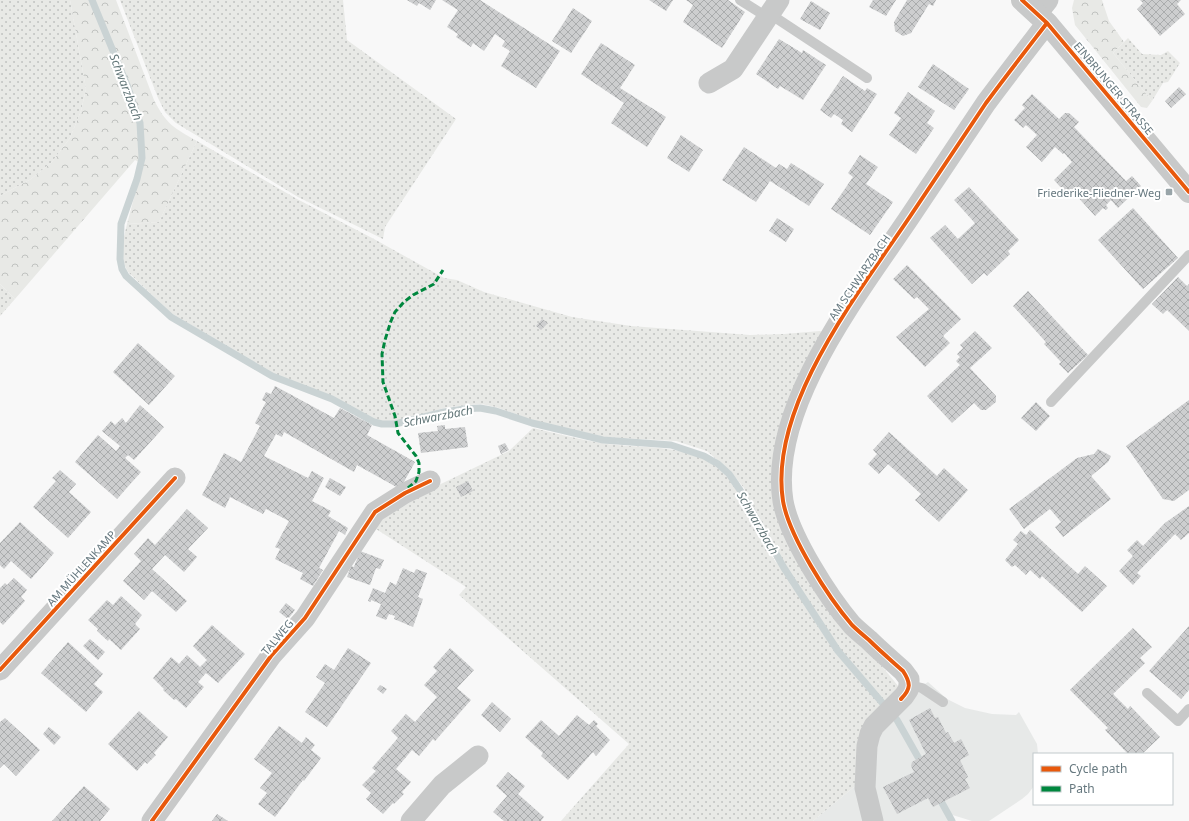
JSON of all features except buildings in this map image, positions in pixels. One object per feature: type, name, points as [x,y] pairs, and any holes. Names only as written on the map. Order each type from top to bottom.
[{"type":"street","name":"EINBRUNGER STRASSE","points":[[1038,9],[1189,192]]},
{"type":"street","name":"AM SCHWARZBACH","points":[[905,692],[908,679],[903,671],[852,625],[823,585],[791,528],[783,503],[781,484],[782,462],[786,440],[806,382],[840,320],[987,102],[1038,9]]},
{"type":"street","points":[[709,83],[733,69],[772,10]]},
{"type":"street","name":"AM MÜHLENKAMP","points":[[0,670],[175,478]]},
{"type":"street","name":"TALWEG","points":[[152,821],[271,656],[305,618],[376,512],[405,493],[430,481]]},
{"type":"street","points":[[873,821],[865,788],[870,734],[874,726],[905,692]]},
{"type":"street","points":[[411,821],[442,785],[478,756]]},
{"type":"lane","points":[[740,0],[772,10],[866,78]]},
{"type":"lane","points":[[1052,402],[1189,255]]},
{"type":"lane","points":[[905,692],[922,688],[943,702]]},
{"type":"lane","points":[[1147,693],[1178,721],[1189,709]]},
{"type":"shaded area","points":[[928,682],[947,699],[965,708],[992,714],[1016,715],[1019,712],[1037,744],[1038,753],[1033,753],[1033,787],[1022,799],[989,821],[972,821],[946,813],[950,821],[813,821],[855,786],[875,727],[902,699]]},
{"type":"green space","points":[[0,0],[70,0],[86,89],[81,111],[70,138],[52,162],[31,179],[0,196]]},
{"type":"green space","points":[[70,0],[116,0],[158,108],[171,125],[197,141],[159,222],[127,224],[143,164],[135,160],[15,299],[0,284],[0,196],[31,179],[52,162],[70,138],[81,111],[86,89]]},
{"type":"green space","points":[[120,0],[343,0],[347,40],[456,119],[385,227],[383,239],[298,197],[176,123],[165,112],[158,98]]},
{"type":"green space","points":[[1074,0],[1102,0],[1109,21],[1124,42],[1113,53],[1152,101],[1147,108],[1141,107],[1075,25],[1072,8]]},
{"type":"green space","points":[[1128,38],[1142,54],[1161,55],[1168,51],[1180,63],[1168,82],[1163,83],[1152,101],[1113,53]]},
{"type":"green space","points":[[197,141],[297,199],[374,239],[444,278],[457,280],[484,292],[572,317],[631,326],[750,335],[820,331],[829,336],[774,456],[810,579],[899,687],[855,786],[813,821],[561,821],[629,744],[459,595],[466,587],[373,527],[381,513],[509,451],[533,428],[601,443],[651,447],[685,452],[700,457],[715,465],[727,477],[741,498],[770,554],[777,564],[744,488],[731,472],[707,451],[676,441],[604,437],[532,420],[496,407],[481,404],[448,407],[393,422],[375,420],[332,397],[273,374],[171,313],[128,272],[123,259],[123,241],[127,224],[159,222]]},
{"type":"green space","points":[[0,284],[15,299],[0,316]]},
{"type":"waterway","name":"Schwarzbach","points":[[92,0],[127,85],[140,123],[142,158],[137,179],[121,224],[120,259],[122,269],[126,276],[171,317],[272,376],[332,399],[374,422],[382,424],[395,424],[444,412],[480,408],[496,411],[532,423],[603,440],[671,445],[704,456],[718,464],[729,474],[740,490],[784,568],[838,651],[897,720],[918,757]]},
{"type":"waterway","name":"Schwarzbach","points":[[942,803],[952,821]]},
{"type":"marked path","points":[[408,488],[416,481],[419,472],[419,463],[416,456],[398,433],[395,416],[383,382],[382,354],[385,340],[395,312],[413,295],[434,284],[443,270]]},
{"type":"cycle path","points":[[1022,0],[1047,23],[1189,192]]},
{"type":"cycle path","points":[[901,699],[907,692],[909,686],[909,682],[903,671],[854,627],[842,613],[821,583],[793,531],[783,501],[782,465],[790,427],[804,389],[823,350],[845,313],[986,103],[1047,23]]},
{"type":"cycle path","points":[[0,670],[175,478]]},
{"type":"cycle path","points":[[152,821],[271,656],[305,618],[375,512],[405,493],[430,481]]},
{"type":"place","name":"Friederike-Fliedner-Weg","points":[[1169,192]]}]
